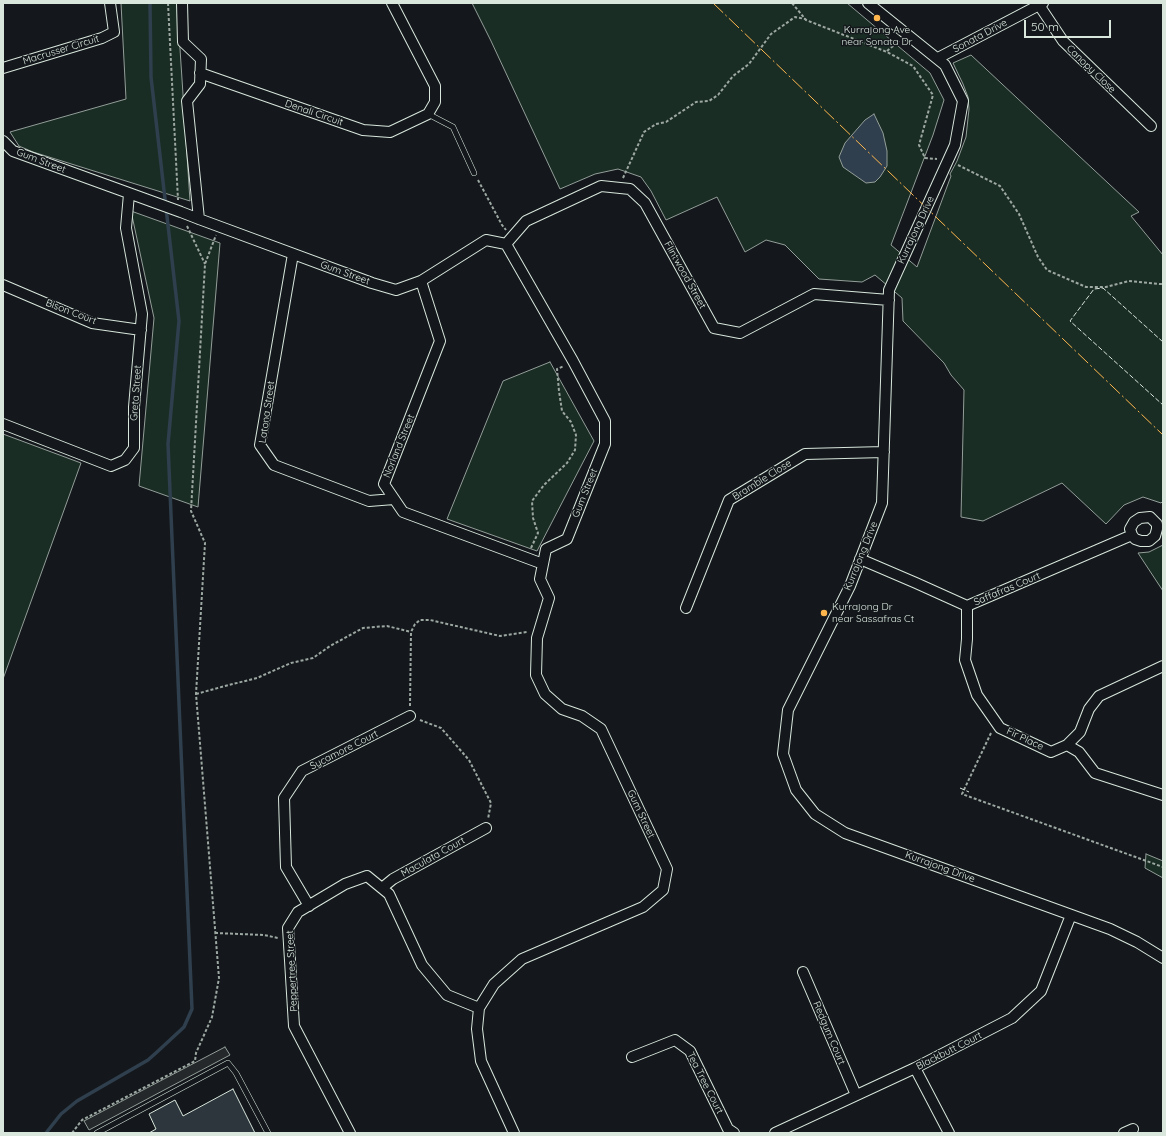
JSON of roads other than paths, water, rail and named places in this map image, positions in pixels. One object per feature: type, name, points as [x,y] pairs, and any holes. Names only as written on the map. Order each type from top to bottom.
[{"type":"street","name":"Macrusser Circuit","points":[[3,68],[102,38],[114,32],[110,3]]},
{"type":"street","points":[[182,3],[183,42],[201,59],[200,84],[187,101],[199,219]]},
{"type":"street","points":[[392,3],[435,86],[435,102],[428,114]]},
{"type":"street","name":"Kurrajong Drive","points":[[868,3],[945,64],[963,100],[955,145],[889,290],[882,503],[850,586],[788,710],[783,754],[796,790],[815,814],[845,833],[1110,930],[1130,938],[1163,958]]},
{"type":"street","name":"Sonata Drive","points":[[938,58],[1041,4]]},
{"type":"street","name":"Canopy Close","points":[[1041,4],[1063,41],[1152,126]]},
{"type":"street","name":"Denali Circuit","points":[[200,73],[363,130],[390,132],[428,114]]},
{"type":"street","name":"Gum Street","points":[[3,141],[13,151],[372,283],[396,290],[421,281],[486,240],[509,240],[605,421],[604,444],[567,539],[546,549],[540,579],[549,598],[538,638],[536,674],[545,694],[562,709],[582,716],[601,729],[667,869],[663,890],[643,906],[522,959],[494,984],[479,1008],[477,1029],[481,1061],[514,1133]]},
{"type":"street","name":"Flintwood Street","points":[[509,240],[526,221],[601,186],[630,189],[645,202],[714,328],[740,333],[814,294],[889,300]]},
{"type":"street","name":"Greta Street","points":[[3,424],[111,466],[125,460],[134,448],[134,407],[142,314],[126,228],[129,194]]},
{"type":"street","name":"Latona Street","points":[[293,254],[260,445],[274,465],[369,501],[394,499]]},
{"type":"street","name":"Norland Street","points":[[421,281],[440,341],[384,484],[403,512],[543,564]]},
{"type":"street","name":"Bison Court","points":[[3,285],[92,323],[141,330]]},
{"type":"street","name":"Bramble Close","points":[[686,608],[729,500],[805,454],[884,452]]},
{"type":"street","name":"Saffafras Court","points":[[860,560],[967,606],[1132,536]]},
{"type":"street","name":"Fir Place","points":[[967,606],[967,639],[965,660],[977,695],[1000,728],[1051,752],[1067,745]]},
{"type":"street","points":[[1163,666],[1099,696],[1089,709],[1080,732],[1067,745],[1079,752],[1095,773],[1163,795]]},
{"type":"street","name":"Sycamore Court","points":[[309,906],[286,867],[284,798],[302,771],[410,716]]},
{"type":"street","name":"Maculata Court","points":[[382,888],[393,879],[486,828]]},
{"type":"street","name":"Peppertree Street","points":[[350,1133],[294,1026],[288,928],[298,912],[345,884],[367,876],[389,894],[422,965],[447,995],[479,1008]]},
{"type":"street","name":"Blackbutt Court","points":[[774,1133],[915,1068],[1012,1018],[1041,991],[1071,915]]},
{"type":"street","name":"Redgum Court","points":[[803,972],[856,1095]]},
{"type":"street","name":"Tea Tree Court","points":[[632,1057],[675,1040],[690,1051],[731,1131]]},
{"type":"street","points":[[915,1068],[949,1133]]},
{"type":"lane","points":[[428,114],[453,128],[474,173]]},
{"type":"lane","points":[[97,1133],[228,1063],[236,1073],[268,1133]]},
{"type":"water","points":[[874,114],[883,133],[887,151],[887,166],[875,182],[866,183],[843,167],[839,157],[845,143],[865,120]]},
{"type":"waterway","points":[[46,1133],[61,1114],[77,1101],[148,1060],[184,1027],[192,1009],[168,444],[179,321],[151,77],[150,3]]},
{"type":"place","name":"Kurrajong Ave near Sonata Dr","points":[[877,18]]},
{"type":"place","name":"Kurrajong Dr near Sassafras Ct","points":[[824,613]]}]
